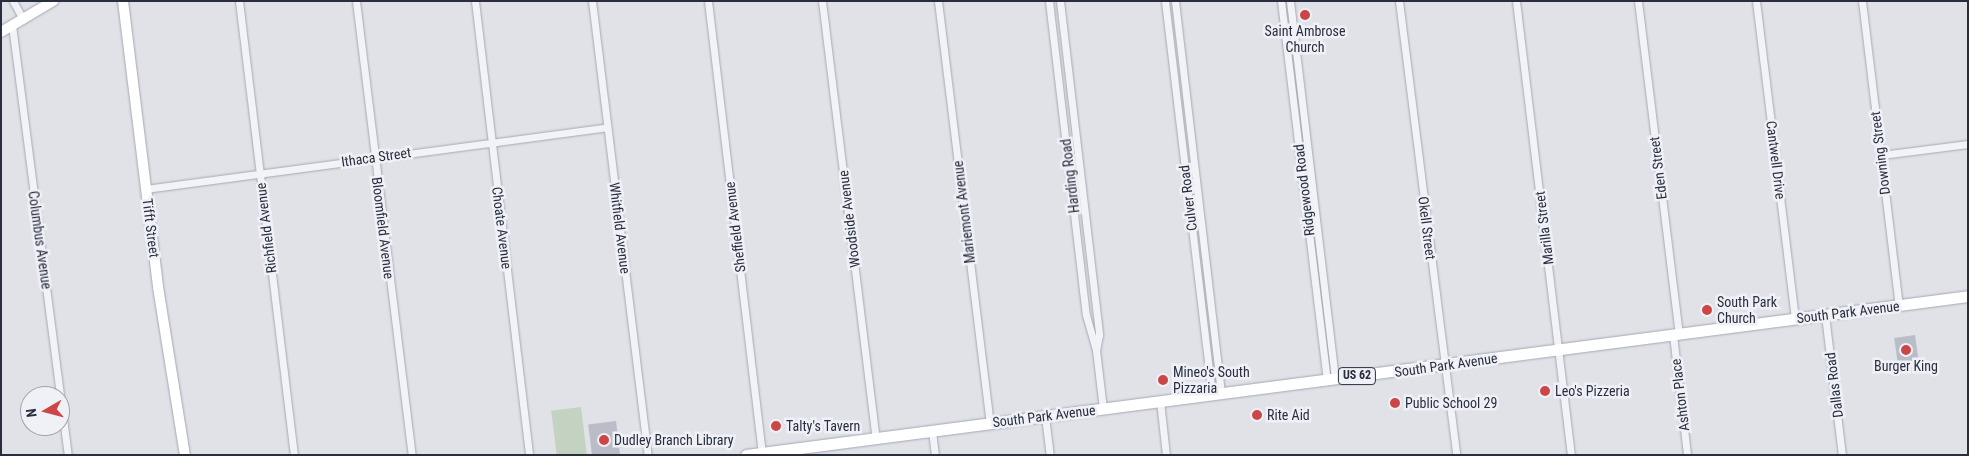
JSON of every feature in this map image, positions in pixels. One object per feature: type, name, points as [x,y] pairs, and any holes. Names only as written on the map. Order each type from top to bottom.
[{"type":"main road","name":"South Park Avenue","points":[[746,455],[817,450],[876,438],[1968,296]]},
{"type":"street","points":[[13,1],[23,19]]},
{"type":"street","points":[[1,32],[53,1]]},
{"type":"street","name":"Tifft Street","points":[[123,1],[146,189],[185,455]]},
{"type":"street","name":"Richfield Avenue","points":[[239,1],[294,455]]},
{"type":"street","name":"Bloomfield Avenue","points":[[356,1],[412,455]]},
{"type":"street","name":"Choate Avenue","points":[[475,1],[529,455]]},
{"type":"street","name":"Whitfield Avenue","points":[[592,1],[648,455]]},
{"type":"street","name":"Sheffield Avenue","points":[[708,1],[762,453]]},
{"type":"street","name":"Woodside Avenue","points":[[822,1],[876,438]]},
{"type":"street","name":"Mariemont Avenue","points":[[938,1],[990,423]]},
{"type":"street","name":"Culver Road","points":[[1165,1],[1216,394]]},
{"type":"street","name":"Culver Road","points":[[1174,1],[1216,394]]},
{"type":"street","name":"Ridgewood Road","points":[[1281,1],[1310,239],[1331,379]]},
{"type":"street","name":"Ridgewood Road","points":[[1290,1],[1318,238],[1331,379]]},
{"type":"street","name":"Okell Street","points":[[1398,1],[1456,455]]},
{"type":"street","name":"Marilla Street","points":[[1516,1],[1571,455]]},
{"type":"street","name":"Eden Street","points":[[1638,1],[1676,334]]},
{"type":"street","name":"Cantwell Drive","points":[[1756,1],[1796,319]]},
{"type":"street","name":"Downing Street","points":[[1862,1],[1899,305]]},
{"type":"street","points":[[1049,3],[1060,2]]},
{"type":"street","name":"Harding Road","points":[[1060,2],[1099,336],[1096,350],[1103,408]]},
{"type":"street","name":"Harding Road","points":[[1049,3],[1090,338],[1096,350]]},
{"type":"street","name":"Columbus Avenue","points":[[12,25],[68,455]]},
{"type":"street","points":[[1060,98],[1072,97]]},
{"type":"street","points":[[1294,113],[1303,112]]},
{"type":"street","name":"Ithaca Street","points":[[146,189],[608,128]]},
{"type":"street","points":[[1881,155],[1968,144]]},
{"type":"street","points":[[1072,196],[1083,195]]},
{"type":"street","points":[[1310,239],[1318,238]]},
{"type":"street","name":"Dallas Road","points":[[1825,315],[1842,455]]},
{"type":"street","name":"Ashton Place","points":[[1676,334],[1687,455]]},
{"type":"street","points":[[1160,401],[1166,455]]},
{"type":"street","points":[[1045,416],[1050,455]]},
{"type":"street","points":[[932,431],[935,455]]},
{"type":"green space","points":[[581,407],[587,455],[557,455],[551,411]]},
{"type":"building","name":"Burger King","points":[[1915,335],[1919,363],[1898,366],[1894,338]]},
{"type":"building","name":"Dudley Branch Library","points":[[616,421],[620,455],[592,455],[588,424]]},
{"type":"place","name":"Saint Ambrose Church","points":[[1305,15]]},
{"type":"place","name":"South Park Church","points":[[1707,310]]},
{"type":"place","name":"Burger King","points":[[1906,350]]},
{"type":"place","name":"Mineo's South Pizzaria","points":[[1163,380]]},
{"type":"place","name":"Leo's Pizzeria","points":[[1545,391]]},
{"type":"place","name":"Public School 29","points":[[1395,403]]},
{"type":"place","name":"Rite Aid","points":[[1257,415]]},
{"type":"place","name":"Talty's Tavern","points":[[776,426]]},
{"type":"place","name":"Dudley Branch Library","points":[[604,440]]}]
